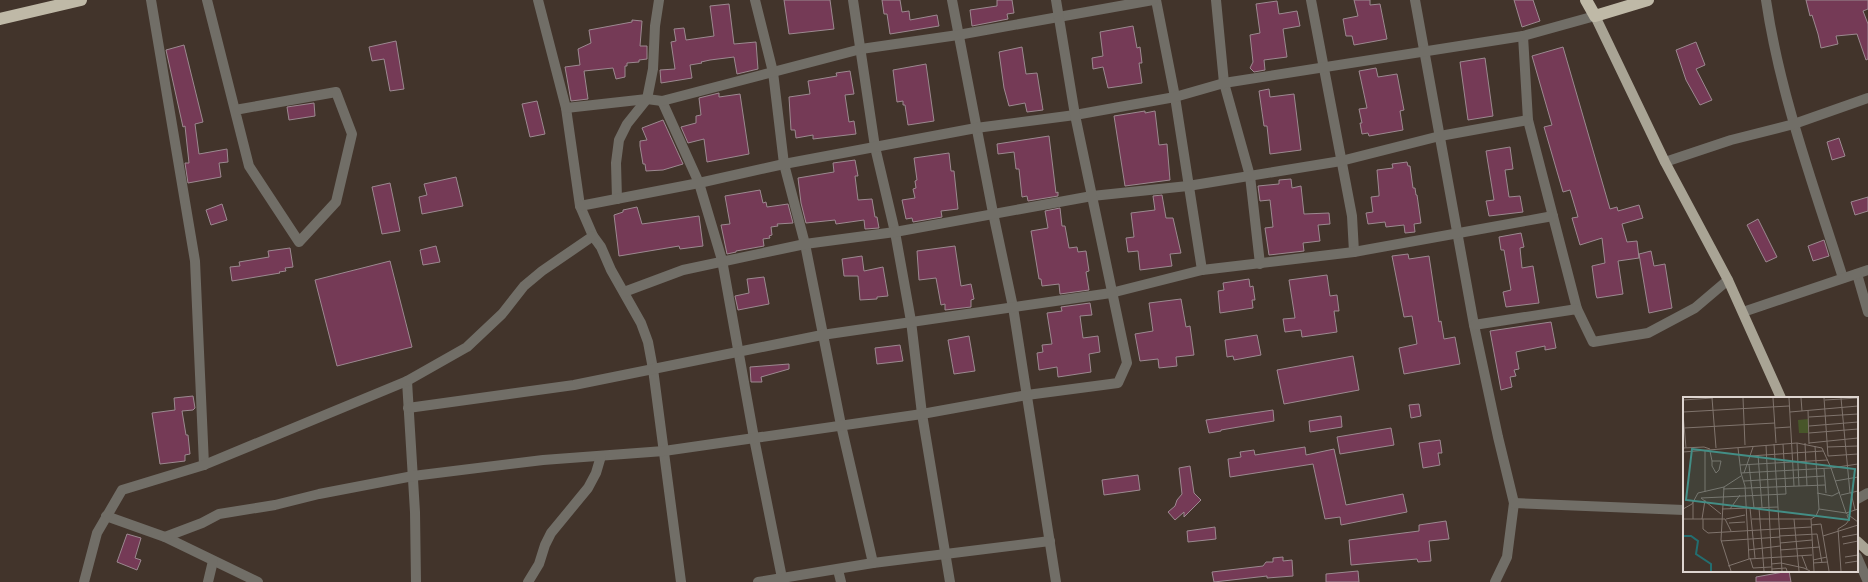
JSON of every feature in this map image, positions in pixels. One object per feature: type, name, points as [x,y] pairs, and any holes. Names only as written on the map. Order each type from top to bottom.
[{"type":"highway","points":[[0,19],[81,0]]},
{"type":"highway","points":[[1586,0],[1595,16],[1648,0]]},
{"type":"main road","points":[[1595,16],[1664,162],[1728,280],[1781,397]]},
{"type":"main road","points":[[1858,542],[1868,551]]},
{"type":"street","points":[[151,0],[195,261],[204,465]]},
{"type":"street","points":[[207,0],[249,166],[299,242],[336,202],[352,134],[336,92],[235,110]]},
{"type":"street","points":[[538,0],[566,108],[580,206],[593,236],[601,247],[641,323],[648,342],[681,582]]},
{"type":"street","points":[[617,199],[616,163],[619,140],[627,124],[647,99],[653,69],[655,26],[659,0]]},
{"type":"street","points":[[755,0],[773,72],[784,164],[805,244],[841,425],[873,564]]},
{"type":"street","points":[[853,0],[875,147],[895,232],[911,321],[922,414],[950,582]]},
{"type":"street","points":[[952,0],[976,128],[1013,307],[1028,395],[1056,582]]},
{"type":"street","points":[[165,538],[202,523],[218,514],[275,505],[319,494],[413,476],[543,460],[664,451],[922,414],[1028,395],[1118,383],[1127,364],[1075,115],[1056,0]]},
{"type":"street","points":[[566,108],[647,99],[662,101],[861,49],[958,35],[1155,0],[1176,97],[1188,186],[1202,270]]},
{"type":"street","points":[[1216,0],[1224,83],[1250,176],[1260,264]]},
{"type":"street","points":[[1311,0],[1352,216],[1354,252]]},
{"type":"street","points":[[1415,0],[1474,325],[1514,503],[1507,557],[1495,582]]},
{"type":"street","points":[[1766,0],[1772,36],[1794,124],[1843,278]]},
{"type":"street","points":[[580,206],[700,183],[784,164],[976,128],[1075,115],[1176,97],[1224,83],[1523,36],[1595,16]]},
{"type":"street","points":[[1523,36],[1528,120],[1577,309],[1593,342],[1648,333],[1695,308],[1728,280]]},
{"type":"street","points":[[1664,162],[1731,140],[1794,124],[1868,98]]},
{"type":"street","points":[[662,101],[673,128],[700,183],[722,260],[754,438],[782,578]]},
{"type":"street","points":[[624,292],[683,270],[722,260],[805,244],[895,232],[1092,196],[1188,186],[1341,161],[1440,136],[1528,120]]},
{"type":"street","points":[[408,408],[574,385],[822,335],[1111,293],[1202,270],[1354,252],[1553,216]]},
{"type":"street","points":[[84,582],[97,533],[122,490],[204,465],[407,380],[467,347],[502,314],[524,286],[542,271],[593,236]]},
{"type":"street","points":[[1743,312],[1868,270]]},
{"type":"street","points":[[1856,274],[1868,312]]},
{"type":"street","points":[[1474,325],[1577,309]]},
{"type":"street","points":[[407,380],[413,476],[416,582]]},
{"type":"street","points":[[528,582],[539,564],[545,545],[551,533],[588,488],[596,473],[601,456]]},
{"type":"street","points":[[1858,498],[1868,493]]},
{"type":"street","points":[[1514,503],[1683,510]]},
{"type":"street","points":[[106,516],[165,538],[258,582]]},
{"type":"street","points":[[758,582],[873,564],[1050,541]]},
{"type":"street","points":[[1858,559],[1868,582]]},
{"type":"street","points":[[208,582],[213,561]]},
{"type":"street","points":[[838,570],[841,582]]},
{"type":"building","points":[[784,0],[830,0],[834,29],[789,34]]},
{"type":"building","points":[[882,0],[900,0],[902,12],[909,11],[910,20],[937,15],[939,26],[890,34],[887,14],[884,14]]},
{"type":"building","points":[[997,0],[1012,0],[1014,13],[1007,14],[1008,19],[972,26],[970,10],[997,6]]},
{"type":"building","points":[[1354,0],[1370,0],[1370,5],[1380,4],[1387,39],[1354,45],[1352,36],[1346,36],[1343,19],[1358,16]]},
{"type":"building","points":[[1514,0],[1533,0],[1540,21],[1522,27]]},
{"type":"building","points":[[1806,0],[1868,0],[1868,9],[1863,11],[1868,24],[1868,59],[1866,60],[1857,34],[1836,36],[1838,44],[1821,48],[1818,34],[1812,15],[1810,16]]},
{"type":"building","points":[[1277,1],[1279,14],[1297,11],[1300,26],[1283,29],[1287,57],[1264,60],[1265,70],[1254,72],[1250,68],[1253,62],[1250,35],[1260,33],[1256,4]]},
{"type":"building","points":[[729,4],[734,44],[756,42],[758,69],[737,74],[734,57],[710,60],[690,65],[692,78],[661,83],[660,70],[675,69],[671,42],[676,41],[674,29],[684,28],[686,40],[714,36],[710,6]]},
{"type":"building","points":[[632,20],[642,21],[640,46],[647,46],[647,59],[639,60],[639,62],[627,63],[627,66],[625,66],[625,77],[616,79],[613,68],[584,71],[588,99],[571,101],[565,67],[580,65],[578,49],[591,43],[589,30],[632,22]]},
{"type":"building","points":[[1133,26],[1137,48],[1140,47],[1142,63],[1139,63],[1142,83],[1108,88],[1103,67],[1093,69],[1092,58],[1103,56],[1100,32]]},
{"type":"building","points":[[396,41],[404,89],[390,91],[384,59],[372,61],[369,47]]},
{"type":"building","points":[[1696,42],[1705,65],[1696,69],[1712,100],[1700,105],[1686,80],[1676,50]]},
{"type":"building","points":[[184,45],[203,122],[195,124],[199,154],[227,149],[228,162],[219,163],[221,177],[188,183],[185,163],[189,163],[185,126],[183,127],[166,50]]},
{"type":"building","points":[[1022,47],[1026,74],[1037,73],[1043,110],[1027,112],[1025,103],[1009,106],[1004,88],[999,52]]},
{"type":"building","points":[[1563,47],[1610,209],[1617,207],[1618,211],[1639,205],[1643,218],[1622,224],[1627,242],[1637,241],[1639,258],[1618,261],[1623,294],[1597,298],[1592,266],[1605,263],[1602,238],[1580,245],[1572,218],[1578,217],[1570,190],[1563,192],[1544,127],[1552,125],[1532,56]]},
{"type":"building","points":[[1485,58],[1493,116],[1468,120],[1460,62]]},
{"type":"building","points":[[926,64],[934,121],[908,125],[905,105],[903,105],[903,101],[897,102],[893,70]]},
{"type":"building","points":[[1376,68],[1378,77],[1397,74],[1404,110],[1400,111],[1403,130],[1369,136],[1368,133],[1362,134],[1360,123],[1362,123],[1359,109],[1367,108],[1359,71]]},
{"type":"building","points":[[850,71],[854,94],[845,95],[849,122],[854,121],[856,134],[813,139],[813,135],[796,138],[795,130],[791,130],[789,97],[810,94],[808,81],[837,76],[836,73]]},
{"type":"building","points":[[1269,89],[1270,97],[1294,94],[1301,150],[1270,154],[1267,126],[1264,126],[1259,91]]},
{"type":"building","points":[[719,93],[719,97],[740,94],[749,154],[707,162],[704,139],[688,143],[681,127],[696,123],[696,116],[701,115],[699,98]]},
{"type":"building","points":[[537,101],[545,134],[530,137],[522,104]]},
{"type":"building","points":[[314,103],[315,116],[289,120],[287,107]]},
{"type":"building","points":[[1145,111],[1145,113],[1155,111],[1159,145],[1167,144],[1170,180],[1125,186],[1114,116]]},
{"type":"building","points":[[663,120],[683,164],[663,170],[646,171],[645,164],[643,164],[640,141],[647,140],[642,128]]},
{"type":"building","points":[[1049,136],[1056,193],[1058,192],[1058,196],[1028,201],[1027,196],[1022,197],[1019,169],[1016,169],[1014,152],[998,154],[997,144]]},
{"type":"building","points":[[1839,138],[1845,156],[1832,160],[1827,142]]},
{"type":"building","points":[[1510,147],[1513,169],[1505,170],[1509,197],[1520,196],[1523,212],[1489,216],[1486,201],[1494,200],[1486,151]]},
{"type":"building","points":[[949,153],[951,171],[954,171],[958,209],[941,211],[942,217],[913,222],[912,218],[906,219],[902,200],[915,198],[913,189],[916,188],[915,181],[917,180],[914,158]]},
{"type":"building","points":[[855,160],[858,176],[855,176],[858,200],[872,199],[875,217],[877,217],[879,228],[865,229],[864,220],[836,224],[835,220],[806,223],[801,203],[798,178],[834,172],[833,163]]},
{"type":"building","points":[[1407,162],[1408,166],[1410,166],[1413,188],[1415,188],[1417,195],[1421,223],[1414,224],[1415,232],[1405,233],[1404,225],[1386,227],[1385,222],[1368,224],[1366,213],[1373,212],[1371,197],[1379,196],[1377,170],[1393,168],[1392,164]]},
{"type":"building","points":[[456,177],[463,206],[422,214],[419,197],[427,195],[424,184]]},
{"type":"building","points":[[1291,179],[1292,188],[1301,186],[1304,214],[1329,213],[1330,224],[1318,225],[1320,241],[1303,243],[1304,251],[1269,255],[1265,228],[1273,227],[1270,200],[1260,201],[1258,186],[1279,184],[1279,180]]},
{"type":"building","points":[[390,183],[400,231],[382,234],[372,187]]},
{"type":"building","points":[[760,190],[763,203],[766,202],[767,207],[788,204],[793,223],[777,224],[778,226],[771,227],[772,235],[769,236],[770,238],[763,239],[764,246],[727,254],[721,225],[730,224],[725,196]]},
{"type":"building","points":[[1162,195],[1166,218],[1173,218],[1181,253],[1170,254],[1172,266],[1140,270],[1138,251],[1128,252],[1126,238],[1134,237],[1131,213],[1155,210],[1153,196]]},
{"type":"building","points":[[1868,197],[1868,211],[1855,215],[1851,202]]},
{"type":"building","points":[[222,204],[227,220],[211,225],[206,210]]},
{"type":"building","points":[[637,207],[642,224],[699,216],[703,246],[680,249],[679,246],[619,256],[614,215],[623,212],[623,210]]},
{"type":"building","points":[[1060,208],[1062,226],[1065,226],[1069,248],[1077,247],[1078,252],[1086,251],[1089,271],[1086,272],[1089,290],[1060,294],[1059,284],[1042,286],[1041,279],[1039,279],[1031,231],[1048,228],[1045,211]]},
{"type":"building","points":[[1758,219],[1777,257],[1766,262],[1747,225]]},
{"type":"building","points":[[1521,233],[1524,247],[1520,248],[1522,268],[1533,266],[1539,303],[1506,307],[1503,292],[1511,290],[1504,250],[1501,250],[1499,237]]},
{"type":"building","points":[[1824,240],[1829,256],[1813,261],[1808,246]]},
{"type":"building","points":[[436,246],[440,262],[423,265],[420,250]]},
{"type":"building","points":[[955,246],[961,286],[971,284],[974,299],[971,300],[971,307],[945,310],[945,304],[941,305],[936,278],[919,280],[917,251]]},
{"type":"building","points":[[290,248],[293,267],[285,268],[286,271],[232,281],[230,267],[240,266],[239,262],[269,257],[268,251]]},
{"type":"building","points":[[1651,251],[1654,266],[1665,264],[1672,308],[1649,313],[1639,254]]},
{"type":"building","points":[[1408,254],[1409,259],[1429,256],[1439,322],[1441,321],[1444,339],[1455,337],[1460,364],[1404,374],[1399,348],[1417,344],[1412,316],[1404,317],[1392,256]]},
{"type":"building","points":[[862,256],[864,271],[883,267],[888,296],[877,297],[877,299],[860,300],[858,276],[844,276],[842,259]]},
{"type":"building","points":[[390,261],[412,347],[337,366],[315,280]]},
{"type":"building","points":[[1327,275],[1330,296],[1337,295],[1339,311],[1334,311],[1337,332],[1302,337],[1301,330],[1285,332],[1283,319],[1295,318],[1289,280]]},
{"type":"building","points":[[764,277],[769,304],[738,310],[735,296],[749,293],[747,279]]},
{"type":"building","points":[[1249,279],[1250,287],[1253,286],[1255,300],[1252,300],[1253,308],[1220,313],[1218,291],[1224,290],[1223,283]]},
{"type":"building","points":[[1181,299],[1186,327],[1190,326],[1194,355],[1176,357],[1177,366],[1159,368],[1158,359],[1140,361],[1135,334],[1153,331],[1149,303]]},
{"type":"building","points":[[1090,303],[1092,315],[1080,316],[1083,338],[1098,336],[1100,352],[1089,354],[1091,372],[1058,377],[1057,367],[1039,370],[1037,353],[1043,352],[1042,345],[1052,344],[1047,313],[1062,311],[1061,307]]},
{"type":"building","points":[[1551,322],[1556,348],[1545,350],[1545,346],[1516,352],[1519,369],[1514,370],[1516,376],[1510,377],[1512,387],[1501,390],[1490,331]]},
{"type":"building","points":[[1257,335],[1261,355],[1234,360],[1233,356],[1227,357],[1225,340]]},
{"type":"building","points":[[969,336],[975,371],[954,374],[948,340]]},
{"type":"building","points":[[900,345],[903,361],[877,364],[875,348]]},
{"type":"building","points":[[1353,356],[1359,390],[1284,404],[1277,370]]},
{"type":"building","points":[[789,364],[789,369],[761,377],[762,382],[751,382],[750,367]]},
{"type":"building","points":[[193,396],[195,408],[193,410],[182,411],[186,435],[188,435],[190,454],[185,455],[185,461],[160,464],[152,413],[175,410],[174,398]]},
{"type":"building","points":[[1419,404],[1421,416],[1411,418],[1409,405]]},
{"type":"building","points":[[1273,410],[1274,421],[1209,433],[1206,420]]},
{"type":"building","points":[[1341,416],[1342,427],[1310,432],[1309,421]]},
{"type":"building","points":[[1391,428],[1394,445],[1340,454],[1337,437]]},
{"type":"building","points":[[1440,440],[1442,453],[1438,453],[1440,465],[1423,468],[1419,443]]},
{"type":"building","points":[[1305,447],[1306,455],[1334,449],[1346,505],[1403,494],[1407,512],[1341,525],[1340,517],[1325,519],[1313,464],[1230,477],[1228,459],[1241,457],[1240,452],[1254,450],[1255,455]]},
{"type":"building","points":[[1190,466],[1194,493],[1201,500],[1184,517],[1184,512],[1175,520],[1168,512],[1175,506],[1177,500],[1182,494],[1179,468]]},
{"type":"building","points":[[1138,475],[1140,490],[1104,495],[1102,480]]},
{"type":"building","points":[[1446,521],[1449,539],[1429,541],[1431,561],[1418,562],[1417,559],[1351,565],[1349,540],[1419,531],[1419,525]]},
{"type":"building","points":[[1215,527],[1216,539],[1188,542],[1187,531]]},
{"type":"building","points":[[127,534],[141,538],[135,558],[141,560],[137,570],[117,562]]},
{"type":"building","points":[[1283,557],[1283,561],[1292,560],[1293,576],[1267,578],[1267,576],[1214,582],[1212,572],[1263,566],[1266,562],[1273,562],[1273,558]]},
{"type":"building","points":[[1358,571],[1359,582],[1326,582],[1326,574]]},
{"type":"building","points":[[1789,572],[1791,582],[1756,582],[1756,577]]}]
